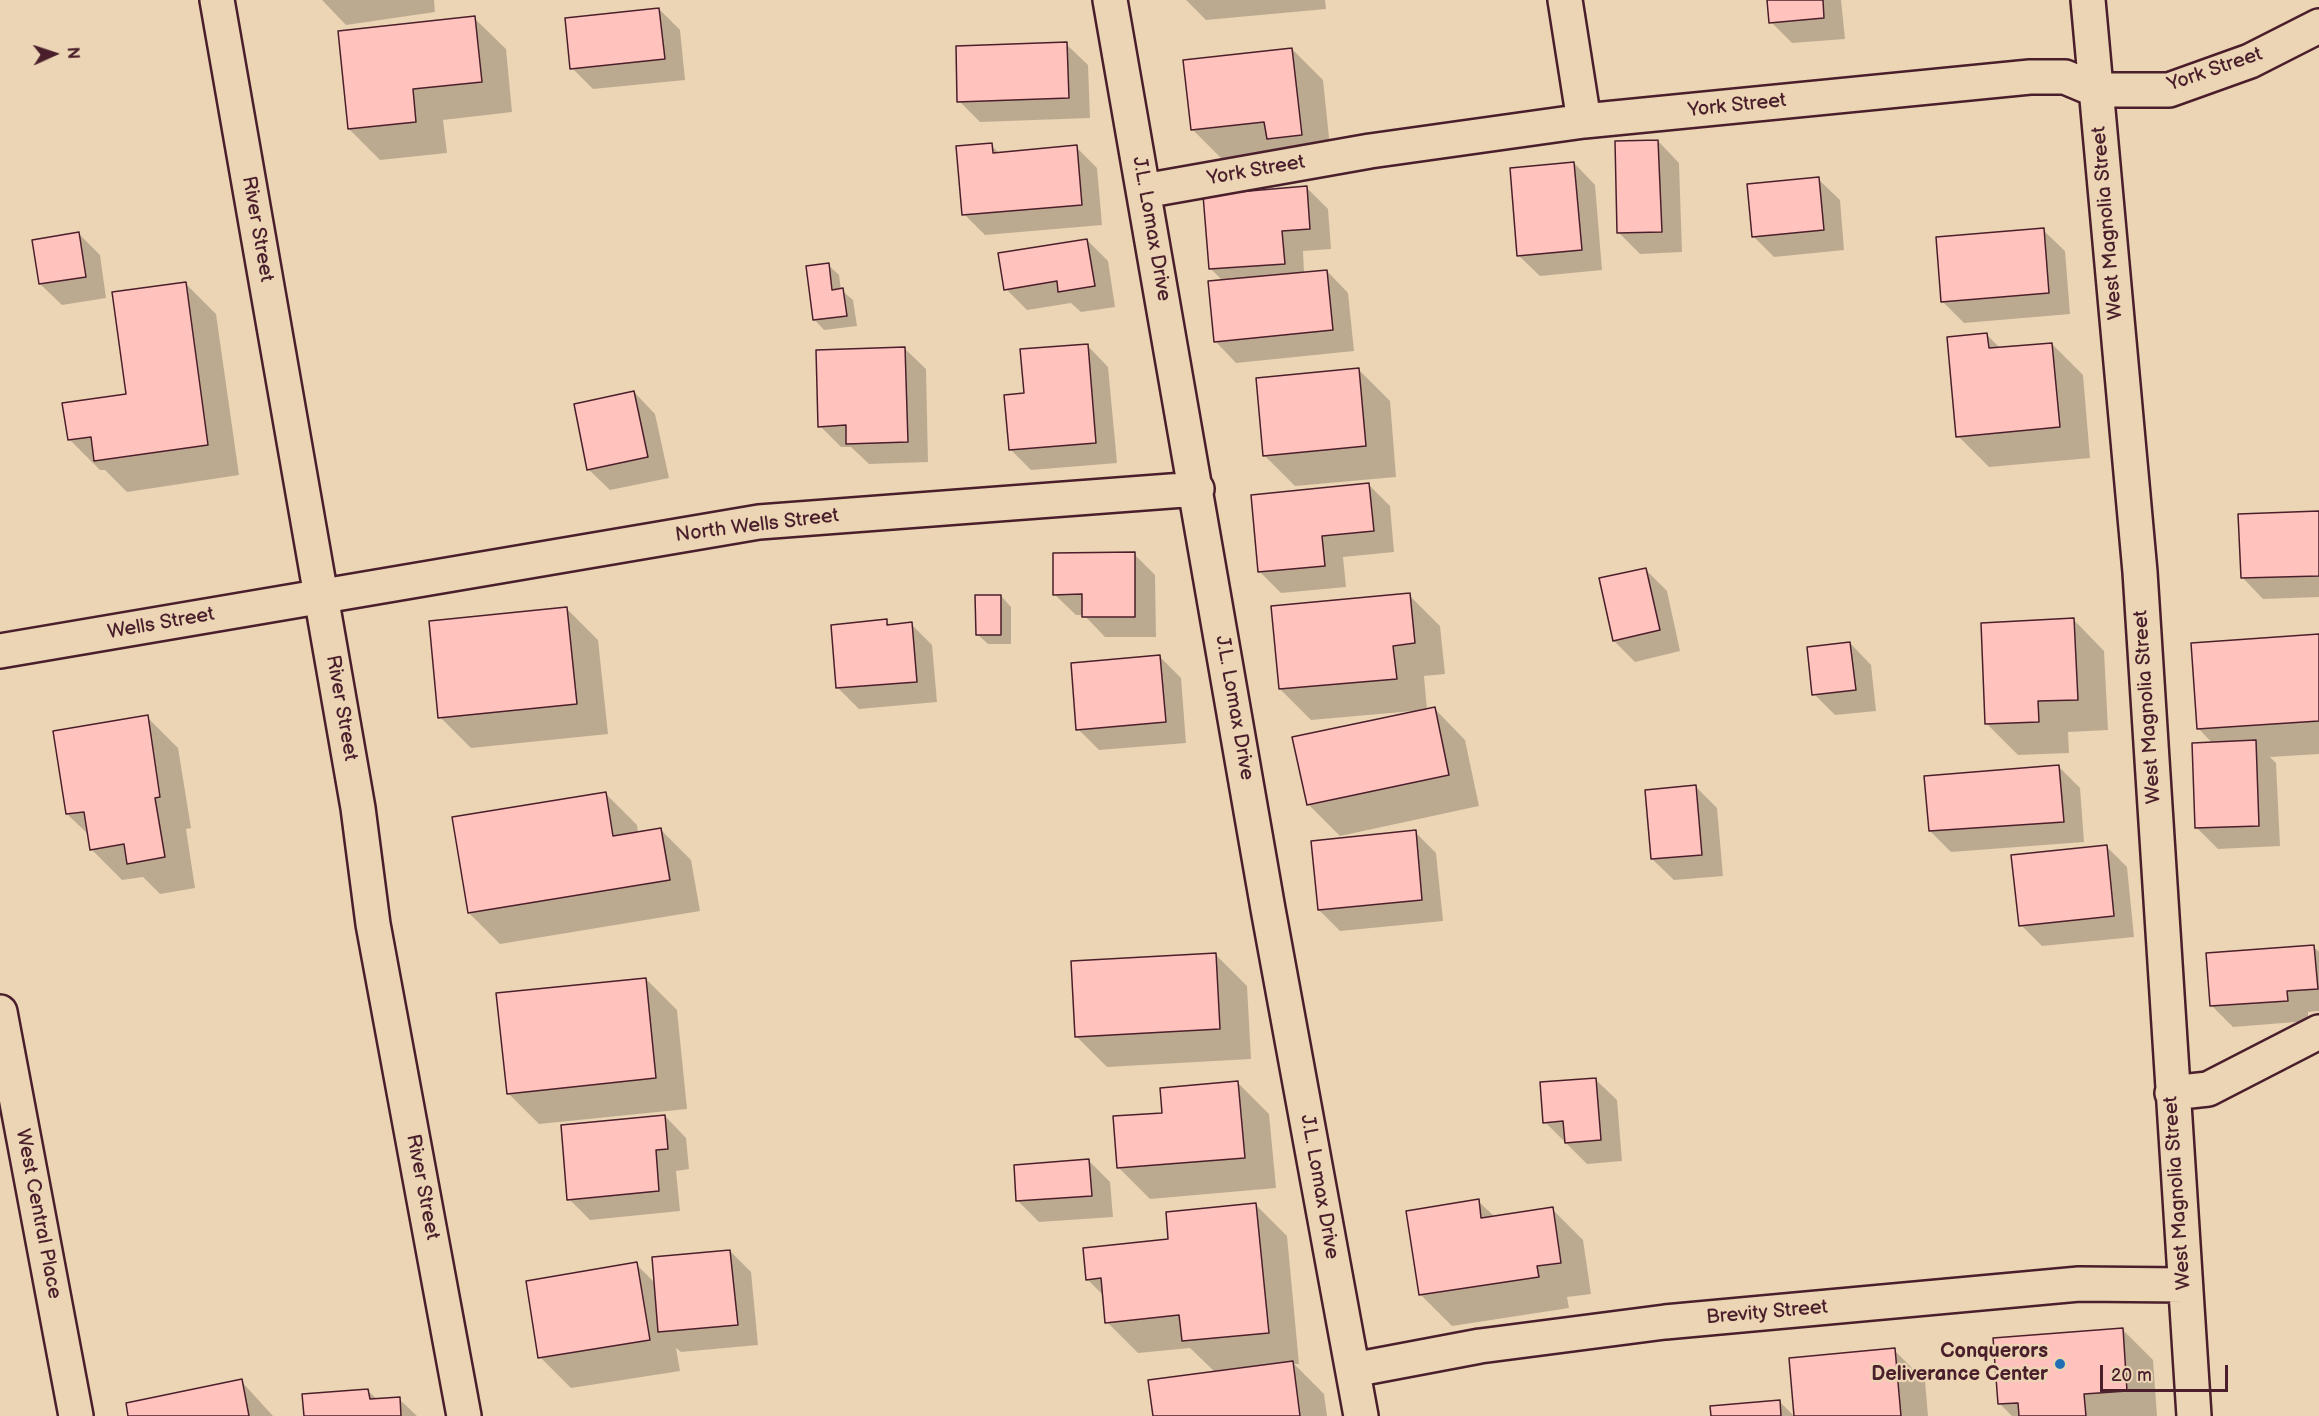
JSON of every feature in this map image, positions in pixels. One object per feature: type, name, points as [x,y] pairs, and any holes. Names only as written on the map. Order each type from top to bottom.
[{"type":"street","name":"River Street","points":[[217,0],[358,808],[373,924],[465,1416]]},
{"type":"street","name":"J.L. Lomax Drive","points":[[1110,0],[1197,489],[1268,909],[1361,1416]]},
{"type":"street","points":[[1565,0],[1584,121]]},
{"type":"street","name":"West Magnolia Street","points":[[2088,0],[2140,572],[2194,1416]]},
{"type":"street","name":"York Street","points":[[1144,191],[1370,151],[1584,121],[2030,77],[2065,77],[2096,90],[2169,90],[2250,61],[2319,26]]},
{"type":"street","name":"North Wells Street","points":[[321,597],[759,522],[1197,489]]},
{"type":"street","name":"Wells Street","points":[[0,651],[321,597]]},
{"type":"street","name":"West Central Place","points":[[0,1012],[76,1416]]},
{"type":"street","points":[[2172,1093],[2208,1089],[2319,1032]]},
{"type":"street","name":"Brevity Street","points":[[1353,1370],[1480,1346],[1665,1322],[2079,1284],[2184,1285]]},
{"type":"building","points":[[1767,0],[1823,0],[1824,18],[1769,23]]},
{"type":"building","points":[[659,8],[665,59],[570,69],[565,18]]},
{"type":"building","points":[[475,16],[482,82],[413,89],[416,122],[348,129],[338,31]]},
{"type":"building","points":[[1067,42],[1069,98],[957,102],[956,46]]},
{"type":"building","points":[[1292,48],[1302,135],[1267,139],[1264,122],[1191,130],[1183,60]]},
{"type":"building","points":[[1658,140],[1662,232],[1617,233],[1615,141]]},
{"type":"building","points":[[992,143],[993,153],[1077,145],[1082,205],[962,215],[956,146]]},
{"type":"building","points":[[1574,162],[1582,250],[1517,256],[1510,168]]},
{"type":"building","points":[[1819,177],[1824,230],[1752,237],[1747,184]]},
{"type":"building","points":[[1307,186],[1310,229],[1282,231],[1285,264],[1209,269],[1203,195]]},
{"type":"building","points":[[2044,228],[2049,293],[1941,302],[1936,237]]},
{"type":"building","points":[[79,232],[86,277],[39,284],[32,240]]},
{"type":"building","points":[[1087,239],[1095,286],[1058,292],[1057,281],[1004,290],[998,253]]},
{"type":"building","points":[[829,263],[832,290],[843,288],[847,316],[813,320],[806,266]]},
{"type":"building","points":[[1327,270],[1333,330],[1214,342],[1208,281]]},
{"type":"building","points":[[186,282],[208,445],[94,461],[91,437],[68,440],[62,403],[126,394],[112,292]]},
{"type":"building","points":[[1987,333],[1989,348],[2052,343],[2060,427],[1956,437],[1947,337]]},
{"type":"building","points":[[1088,344],[1096,443],[1009,450],[1004,395],[1024,393],[1020,349]]},
{"type":"building","points":[[905,347],[908,442],[846,444],[846,425],[818,427],[816,350]]},
{"type":"building","points":[[1359,368],[1366,446],[1263,456],[1256,378]]},
{"type":"building","points":[[634,391],[648,457],[587,470],[574,404]]},
{"type":"building","points":[[1369,483],[1374,531],[1322,536],[1325,566],[1258,572],[1251,495]]},
{"type":"building","points":[[2319,511],[2319,576],[2241,578],[2238,514]]},
{"type":"building","points":[[1135,552],[1135,617],[1082,617],[1082,594],[1053,595],[1053,553]]},
{"type":"building","points":[[1646,568],[1660,630],[1613,641],[1599,578]]},
{"type":"building","points":[[1410,593],[1415,643],[1393,646],[1397,679],[1279,689],[1271,606]]},
{"type":"building","points":[[975,595],[1001,595],[1001,635],[976,635]]},
{"type":"building","points":[[567,607],[577,704],[438,718],[429,621]]},
{"type":"building","points":[[2074,618],[2078,700],[2038,701],[2039,722],[1985,724],[1981,623]]},
{"type":"building","points":[[887,619],[887,625],[912,622],[917,682],[836,688],[831,625]]},
{"type":"building","points":[[2319,634],[2319,721],[2197,729],[2191,643]]},
{"type":"building","points":[[1850,642],[1856,690],[1812,695],[1807,647]]},
{"type":"building","points":[[1160,655],[1166,722],[1076,730],[1071,663]]},
{"type":"building","points":[[1435,707],[1449,775],[1307,805],[1292,737]]},
{"type":"building","points":[[148,715],[160,797],[155,798],[165,857],[127,864],[124,844],[90,850],[84,812],[66,814],[53,731]]},
{"type":"building","points":[[2256,740],[2259,826],[2195,828],[2192,743]]},
{"type":"building","points":[[2059,765],[2064,822],[1929,831],[1924,776]]},
{"type":"building","points":[[1696,785],[1702,855],[1651,859],[1645,790]]},
{"type":"building","points":[[606,792],[613,836],[661,828],[670,880],[468,913],[452,817]]},
{"type":"building","points":[[1416,830],[1422,900],[1318,910],[1311,841]]},
{"type":"building","points":[[2107,845],[2114,916],[2019,926],[2011,855]]},
{"type":"building","points":[[2314,945],[2318,989],[2287,991],[2288,1001],[2210,1006],[2206,953]]},
{"type":"building","points":[[1216,953],[1220,1029],[1075,1037],[1071,961]]},
{"type":"building","points":[[646,978],[656,1078],[507,1094],[496,993]]},
{"type":"building","points":[[1596,1078],[1601,1140],[1565,1143],[1563,1121],[1543,1123],[1540,1082]]},
{"type":"building","points":[[1238,1081],[1245,1158],[1117,1168],[1113,1116],[1162,1113],[1160,1088]]},
{"type":"building","points":[[665,1115],[668,1149],[656,1150],[659,1191],[567,1200],[561,1125]]},
{"type":"building","points":[[1089,1159],[1092,1196],[1016,1201],[1014,1165]]},
{"type":"building","points":[[1479,1199],[1481,1218],[1553,1207],[1561,1263],[1537,1266],[1539,1277],[1419,1295],[1406,1211]]},
{"type":"building","points":[[1256,1203],[1269,1333],[1182,1341],[1179,1315],[1105,1323],[1101,1278],[1086,1280],[1083,1248],[1168,1239],[1166,1212]]},
{"type":"building","points":[[730,1250],[738,1325],[658,1332],[652,1257]]},
{"type":"building","points":[[637,1262],[650,1340],[538,1358],[526,1281]]},
{"type":"building","name":"Conquerors Deliverance Center","points":[[2123,1328],[2127,1391],[2084,1394],[2086,1416],[2019,1416],[2018,1403],[1998,1404],[1993,1338]]},
{"type":"building","points":[[1895,1348],[1901,1416],[1794,1416],[1789,1358]]},
{"type":"building","points":[[1293,1361],[1300,1416],[1153,1416],[1148,1380]]},
{"type":"building","points":[[242,1379],[249,1416],[128,1416],[126,1403]]},
{"type":"building","points":[[368,1389],[370,1399],[400,1397],[401,1416],[304,1416],[302,1394]]},
{"type":"building","points":[[1780,1400],[1781,1416],[1711,1416],[1710,1406]]},
{"type":"place","name":"Conquerors Deliverance Center","points":[[2060,1364]]}]
